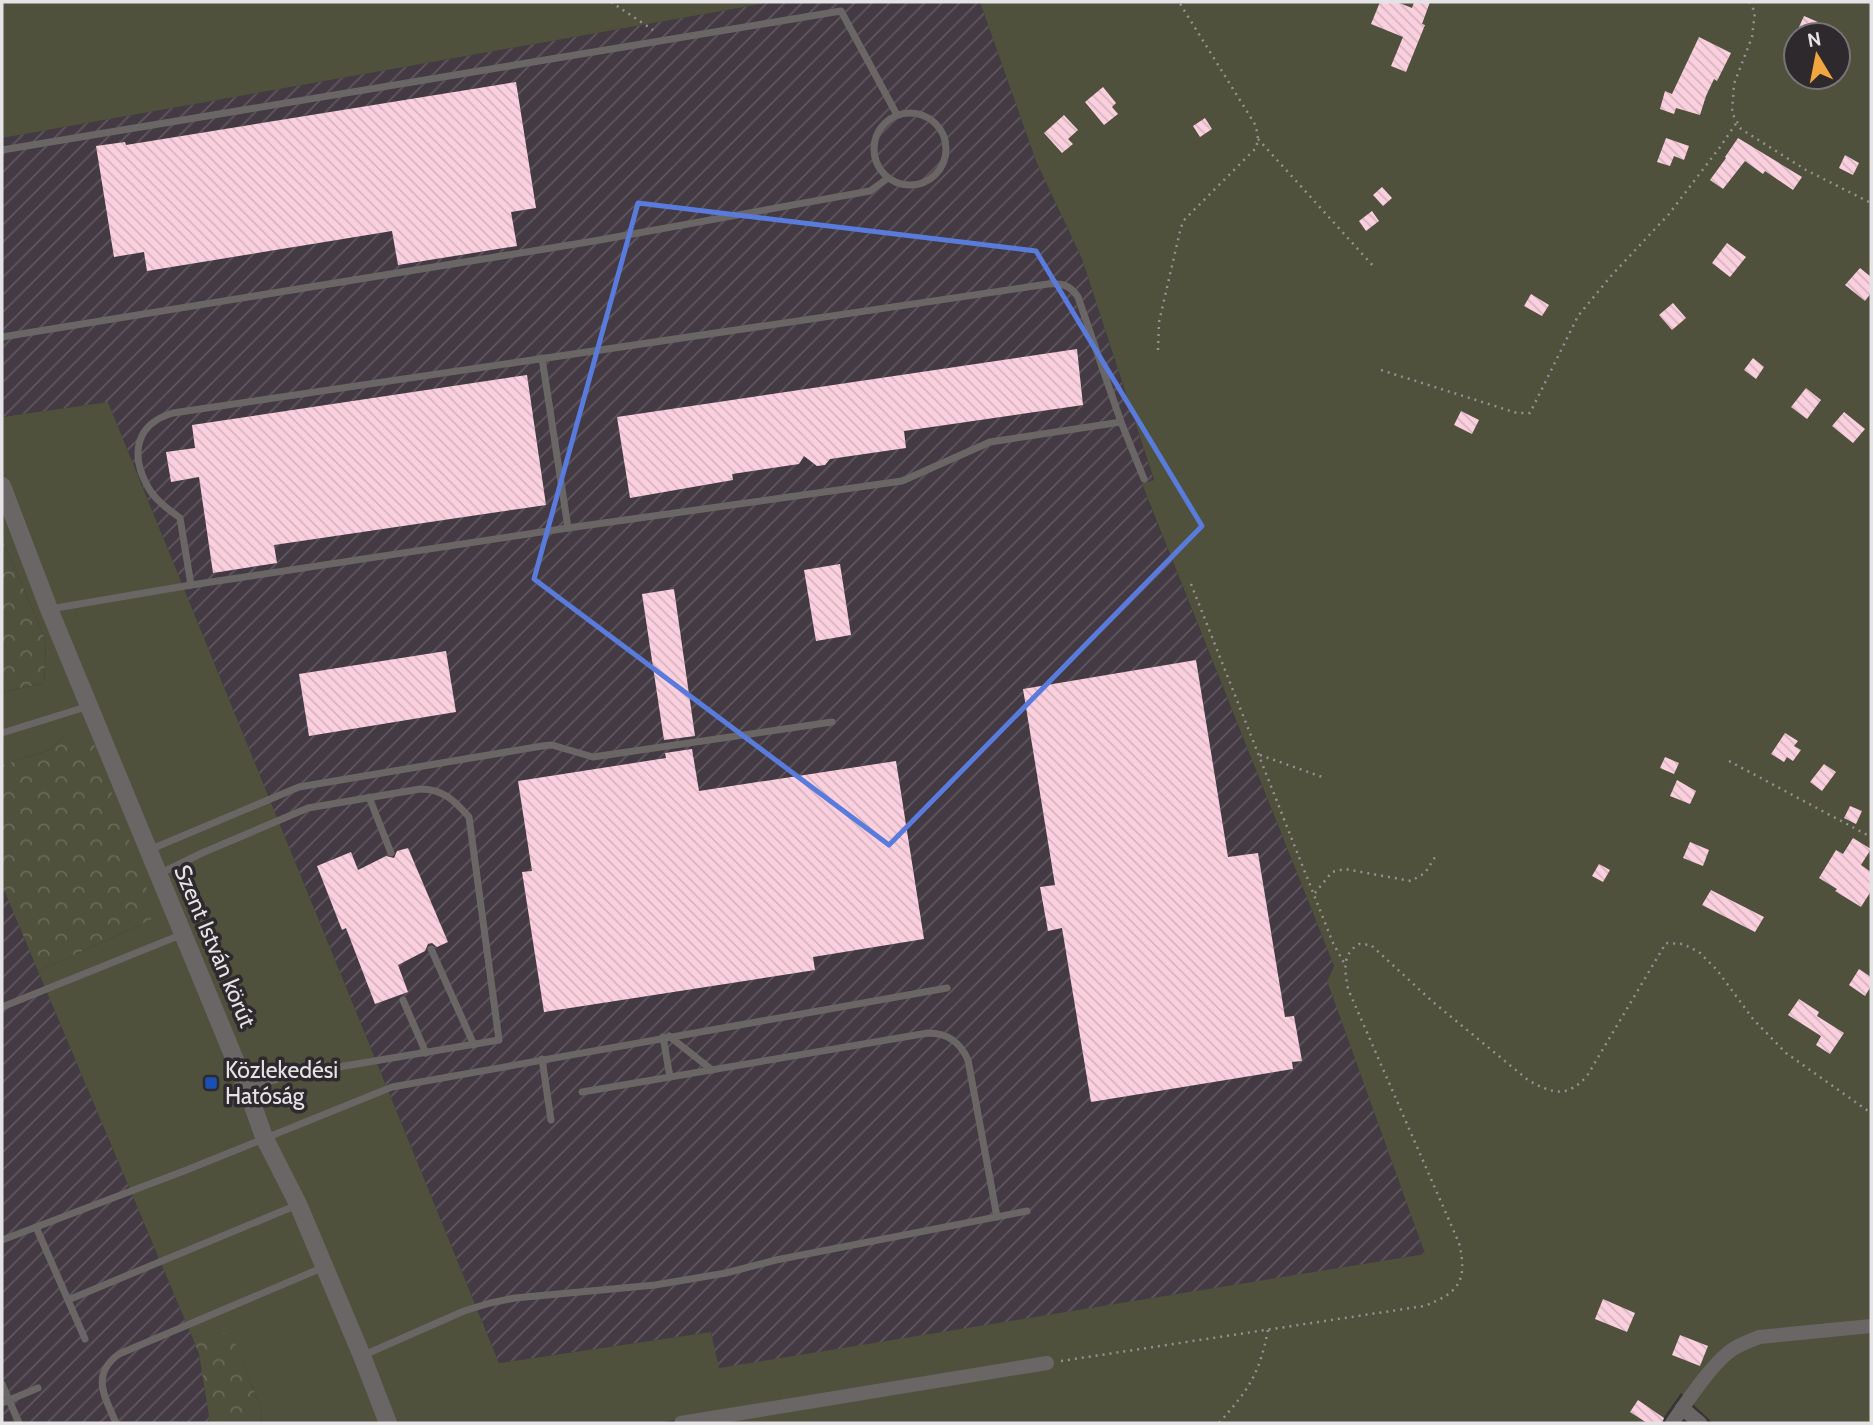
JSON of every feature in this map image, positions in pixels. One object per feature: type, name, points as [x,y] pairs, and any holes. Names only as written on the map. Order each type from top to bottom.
[{"type":"street","name":"Szent István körút","points":[[2,486],[49,609],[247,1088],[264,1137],[298,1204],[388,1423]]},
{"type":"street","points":[[1672,1423],[1721,1360],[1744,1343],[1759,1337],[1871,1326]]},
{"type":"street","points":[[681,1423],[1047,1363]]},
{"type":"street","points":[[1682,1408],[1700,1423]]},
{"type":"lane","points":[[2,150],[841,11],[897,115]]},
{"type":"lane","points":[[916,113],[926,116],[941,130],[947,148],[941,168],[921,184],[904,185],[888,178],[877,163],[874,144],[881,127],[897,115],[916,113]]},
{"type":"lane","points":[[2,337],[594,241],[870,191],[888,178]]},
{"type":"lane","points":[[191,585],[180,518],[158,500],[148,487],[137,453],[141,436],[160,417],[542,358],[1059,284],[1073,289],[1078,298],[1144,479]]},
{"type":"lane","points":[[542,358],[568,528]]},
{"type":"lane","points":[[49,609],[568,528],[902,481],[990,442],[1121,422]]},
{"type":"lane","points":[[2,733],[89,706]]},
{"type":"lane","points":[[148,850],[299,787],[552,745],[593,757],[832,722]]},
{"type":"lane","points":[[158,874],[308,808],[420,789],[435,789],[454,800],[469,817],[499,1040],[291,1075],[247,1088]]},
{"type":"lane","points":[[369,797],[391,853]]},
{"type":"lane","points":[[2,1007],[184,933]]},
{"type":"lane","points":[[431,948],[474,1045]]},
{"type":"lane","points":[[2,1240],[184,1171],[392,1087],[947,988]]},
{"type":"lane","points":[[403,1000],[426,1053]]},
{"type":"lane","points":[[582,1092],[937,1033],[952,1038],[959,1044],[968,1060],[997,1217]]},
{"type":"lane","points":[[666,1036],[712,1070]]},
{"type":"lane","points":[[666,1036],[670,1077]]},
{"type":"lane","points":[[542,1059],[551,1120]]},
{"type":"lane","points":[[68,1300],[298,1204]]},
{"type":"lane","points":[[362,1356],[464,1311],[490,1303],[726,1273],[1027,1211]]},
{"type":"lane","points":[[36,1227],[85,1339]]},
{"type":"lane","points":[[116,1423],[102,1391],[106,1367],[119,1354],[324,1267]]},
{"type":"lane","points":[[2,1384],[5,1401],[19,1423]]},
{"type":"lane","points":[[5,1401],[38,1388]]},
{"type":"path","points":[[611,2],[661,35]]},
{"type":"path","points":[[1158,350],[1161,311],[1181,227],[1185,219],[1256,148],[1258,139],[1256,126],[1179,2]]},
{"type":"path","points":[[1749,2],[1755,12],[1752,37],[1734,84],[1732,113],[1741,129],[1807,170],[1871,203]]},
{"type":"path","points":[[1381,370],[1517,413],[1530,413],[1578,316],[1669,214],[1737,122]]},
{"type":"path","points":[[1258,139],[1376,268]]},
{"type":"path","points":[[1047,1363],[1424,1306],[1447,1297],[1457,1287],[1462,1276],[1463,1261],[1459,1243],[1348,989],[1344,963],[1333,943],[1191,583]]},
{"type":"path","points":[[1260,755],[1325,778]]},
{"type":"path","points":[[1729,761],[1871,837]]},
{"type":"path","points":[[1315,893],[1332,872],[1345,869],[1411,881],[1425,873],[1437,854]]},
{"type":"path","points":[[1344,963],[1354,947],[1364,943],[1371,946],[1433,1002],[1528,1080],[1567,1091],[1576,1088],[1587,1076],[1666,943],[1683,944],[1699,951],[1717,970],[1754,1019],[1786,1054],[1871,1113]]},
{"type":"path","points":[[1219,1423],[1241,1399],[1256,1373],[1268,1330]]},
{"type":"highlighted area","points":[[638,203],[1036,251],[1202,526],[889,845],[534,579]]},
{"type":"shaded area","points":[[772,2],[980,2],[1036,161],[1082,259],[1154,481],[1142,485],[1334,966],[1327,981],[1425,1254],[718,1369],[711,1332],[499,1363],[108,402],[2,417],[2,138]]},
{"type":"shaded area","points":[[2,885],[199,1354],[210,1423],[2,1423]]},
{"type":"green space","points":[[2,2],[772,2],[2,138]]},
{"type":"green space","points":[[980,2],[1871,2],[1871,1423],[1713,1423],[1681,1393],[1660,1423],[720,1423],[718,1413],[657,1423],[262,1423],[260,1406],[231,1333],[192,1337],[38,971],[151,920],[63,737],[50,750],[2,765],[2,692],[44,683],[46,641],[2,538],[2,417],[108,402],[499,1363],[711,1332],[719,1368],[1425,1254],[1327,981],[1334,966],[1142,484],[1154,480],[1082,259],[1036,161]]},
{"type":"green space","points":[[2,538],[46,641],[44,683],[2,692]]},
{"type":"green space","points":[[91,735],[152,903],[151,920],[38,971],[2,885],[2,765],[50,750],[63,737]]},
{"type":"green space","points":[[231,1332],[260,1406],[262,1423],[210,1423],[199,1354],[192,1337]]},
{"type":"building","points":[[1380,2],[1397,2],[1412,8],[1414,2],[1430,2],[1422,24],[1425,25],[1406,72],[1391,66],[1403,37],[1371,24]]},
{"type":"building","points":[[1804,16],[1816,21],[1802,21]]},
{"type":"building","points":[[1699,37],[1731,53],[1717,81],[1714,79],[1700,115],[1676,108],[1674,114],[1660,109],[1665,91],[1672,94]]},
{"type":"building","points":[[516,82],[536,208],[511,212],[517,246],[398,265],[392,231],[147,271],[144,252],[114,257],[96,146],[125,142],[126,145]]},
{"type":"building","points":[[1103,87],[1116,103],[1112,107],[1118,114],[1104,125],[1085,102]]},
{"type":"building","points":[[1064,115],[1078,130],[1068,139],[1073,144],[1062,153],[1044,133]]},
{"type":"building","points":[[1205,118],[1212,129],[1200,137],[1193,126]]},
{"type":"building","points":[[1666,138],[1689,146],[1684,160],[1674,156],[1670,166],[1657,162]]},
{"type":"building","points":[[1738,138],[1802,177],[1793,190],[1745,161],[1723,189],[1710,180]]},
{"type":"building","points":[[1845,155],[1859,163],[1853,175],[1839,168]]},
{"type":"building","points":[[1382,187],[1392,198],[1383,206],[1373,195]]},
{"type":"building","points":[[1372,211],[1379,221],[1366,231],[1359,221]]},
{"type":"building","points":[[1727,243],[1746,257],[1730,277],[1712,263]]},
{"type":"building","points":[[1860,268],[1871,277],[1871,293],[1865,301],[1845,285]]},
{"type":"building","points":[[1531,294],[1549,305],[1542,316],[1524,306]]},
{"type":"building","points":[[1673,303],[1686,318],[1672,330],[1659,315]]},
{"type":"building","points":[[1077,349],[1083,405],[904,431],[906,448],[830,459],[825,465],[817,466],[804,456],[799,464],[732,474],[733,480],[630,498],[617,417]]},
{"type":"building","points":[[1753,358],[1764,367],[1756,379],[1744,370]]},
{"type":"building","points":[[527,375],[546,505],[274,545],[277,563],[213,573],[199,477],[171,482],[166,452],[195,448],[192,425]]},
{"type":"building","points":[[1806,388],[1821,400],[1807,419],[1791,407]]},
{"type":"building","points":[[1461,411],[1479,420],[1472,434],[1454,425]]},
{"type":"building","points":[[1844,412],[1865,429],[1853,443],[1832,426]]},
{"type":"building","points":[[840,564],[851,635],[816,641],[804,570]]},
{"type":"building","points":[[674,589],[695,736],[664,740],[642,594]]},
{"type":"building","points":[[446,651],[456,712],[309,736],[299,674]]},
{"type":"building","points":[[1196,660],[1228,857],[1258,853],[1285,1017],[1294,1016],[1302,1061],[1292,1062],[1293,1069],[1091,1102],[1062,928],[1048,931],[1040,887],[1055,885],[1023,689]]},
{"type":"building","points":[[1785,733],[1798,741],[1794,746],[1801,750],[1793,761],[1787,757],[1784,762],[1771,754]]},
{"type":"building","points":[[692,749],[699,791],[896,761],[924,939],[813,957],[815,970],[544,1012],[522,872],[532,871],[518,781],[666,758],[665,753]]},
{"type":"building","points":[[1665,757],[1679,763],[1674,774],[1660,768]]},
{"type":"building","points":[[1824,764],[1836,772],[1822,791],[1810,782]]},
{"type":"building","points":[[1677,780],[1696,791],[1690,804],[1670,796]]},
{"type":"building","points":[[1850,806],[1862,811],[1856,824],[1844,818]]},
{"type":"building","points":[[1853,838],[1871,849],[1861,865],[1871,872],[1871,891],[1861,907],[1819,878],[1836,850],[1843,854]]},
{"type":"building","points":[[1690,842],[1709,850],[1703,866],[1683,858]]},
{"type":"building","points":[[408,848],[448,942],[437,947],[432,943],[428,944],[425,951],[398,965],[408,992],[375,1004],[346,928],[342,930],[317,866],[351,852],[358,870],[386,856],[394,858],[397,851]]},
{"type":"building","points":[[1599,864],[1610,870],[1603,882],[1592,876]]},
{"type":"building","points":[[1711,890],[1764,917],[1755,932],[1702,905]]},
{"type":"building","points":[[1859,969],[1871,977],[1871,986],[1865,996],[1849,985]]},
{"type":"building","points":[[1799,999],[1819,1012],[1817,1016],[1844,1033],[1830,1054],[1816,1045],[1821,1036],[1788,1015]]},
{"type":"building","points":[[1603,1299],[1635,1313],[1627,1332],[1595,1319]]},
{"type":"building","points":[[1680,1335],[1708,1346],[1700,1366],[1672,1355]]},
{"type":"building","points":[[1638,1400],[1664,1418],[1662,1423],[1647,1423],[1630,1412]]},
{"type":"place","name":"Közlekedési Hatóság","points":[[211,1083]]}]
